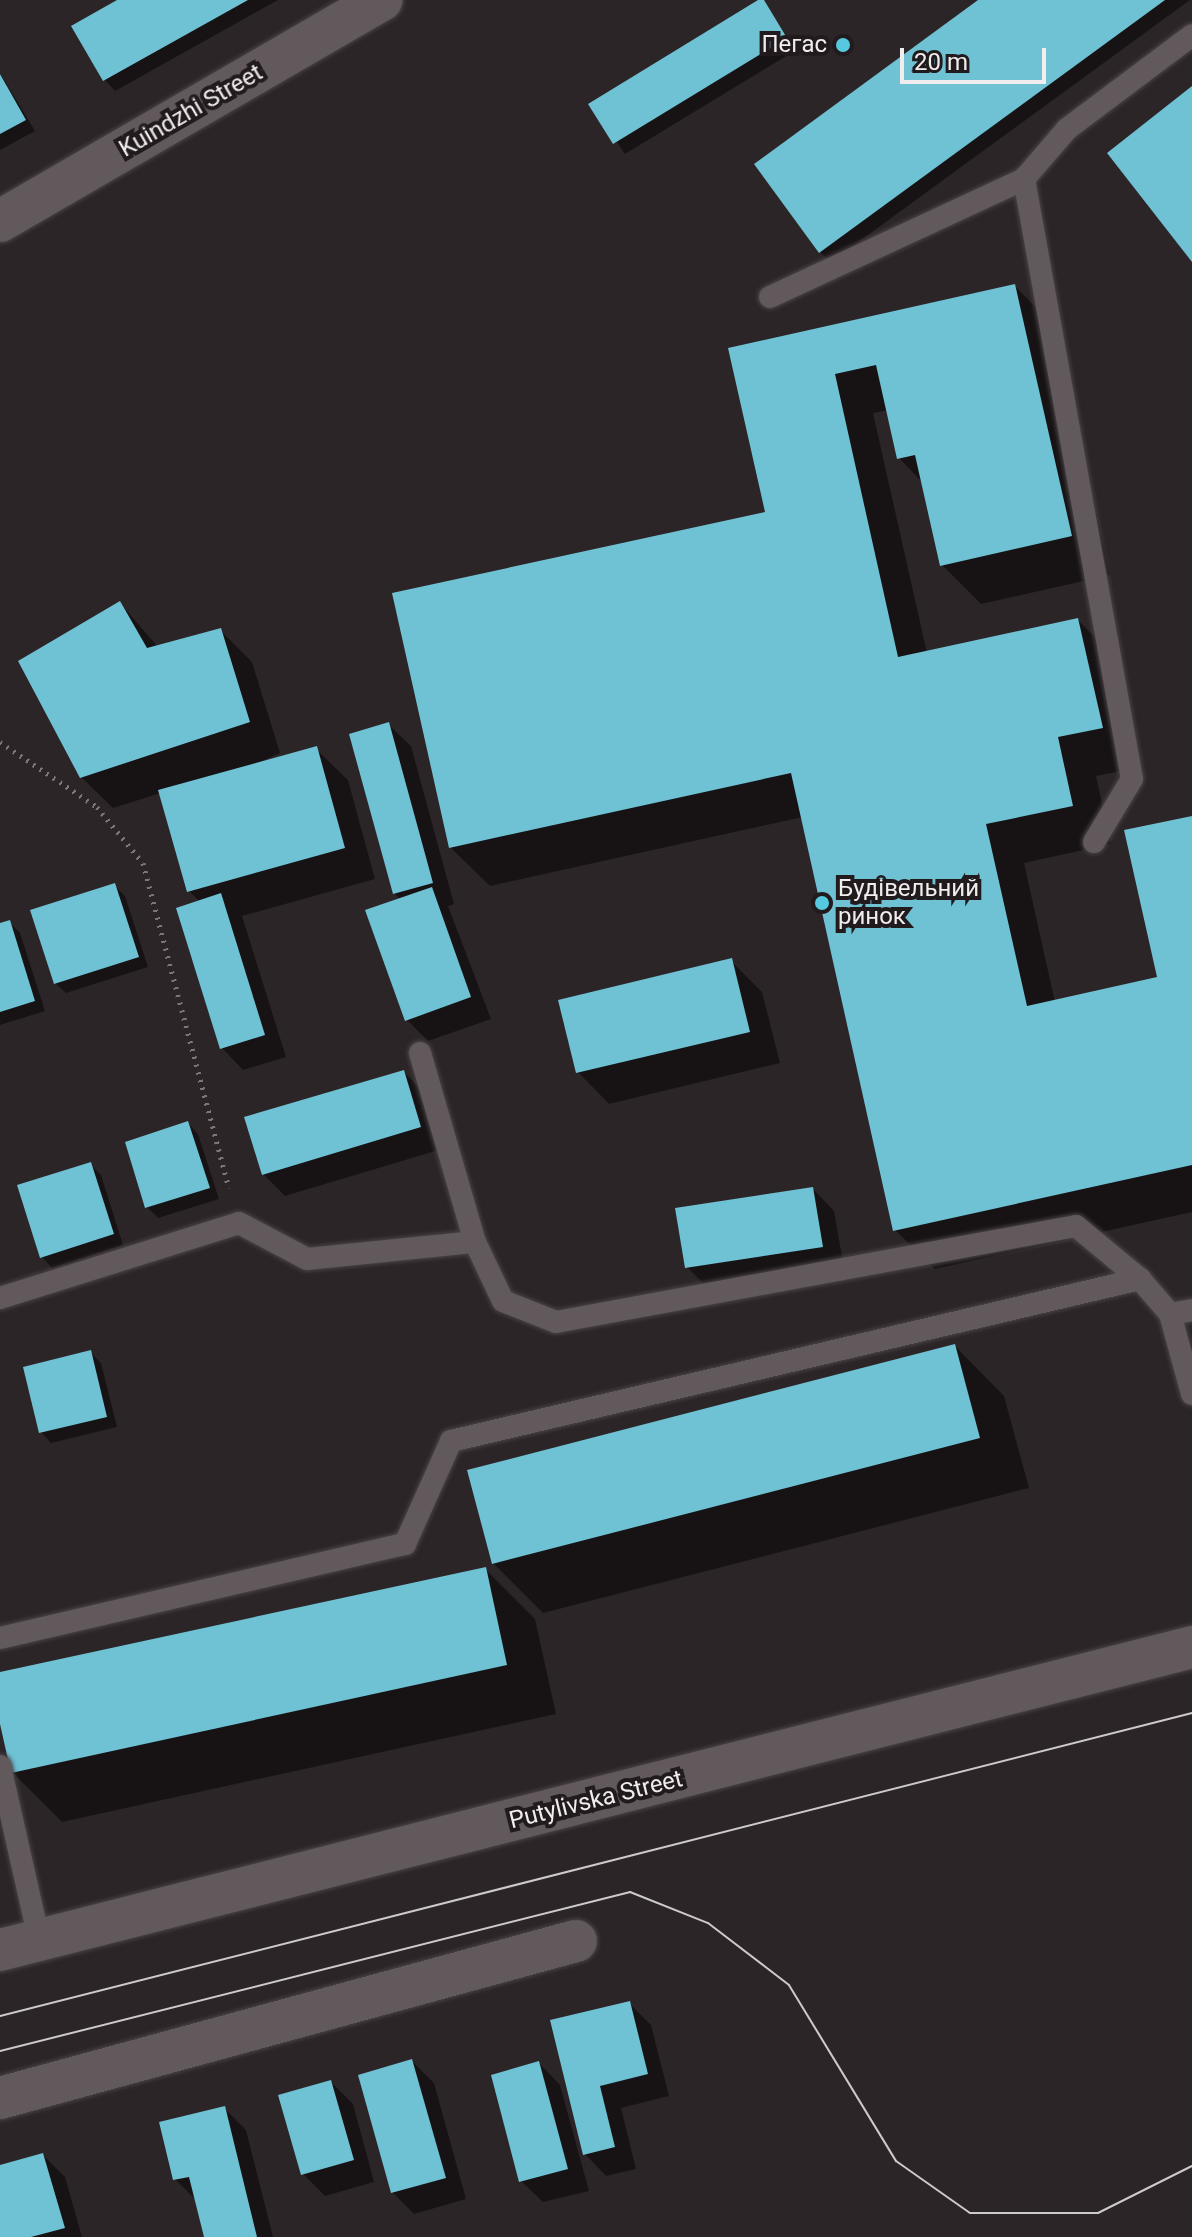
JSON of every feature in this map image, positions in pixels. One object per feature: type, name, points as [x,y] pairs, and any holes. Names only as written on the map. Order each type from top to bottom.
[{"type":"street","name":"Kuindzhi Street","points":[[0,221],[382,0]]},
{"type":"street","name":"Putylivska Street","points":[[0,1950],[1192,1647]]},
{"type":"street","points":[[0,2098],[576,1941]]},
{"type":"lane","points":[[770,297],[1024,179],[1067,129],[1192,35]]},
{"type":"lane","points":[[1024,179],[1132,779],[1094,842]]},
{"type":"lane","points":[[420,1053],[475,1242],[503,1301],[556,1322],[1076,1226],[1181,1312],[1192,1394]]},
{"type":"lane","points":[[0,1298],[239,1223],[307,1259],[475,1242]]},
{"type":"lane","points":[[0,1638],[405,1544],[451,1441],[1140,1279]]},
{"type":"lane","points":[[0,1766],[39,1939]]},
{"type":"path","points":[[0,742],[97,807],[143,863],[239,1223]]},
{"type":"building","points":[[117,0],[248,0],[103,81],[71,26]]},
{"type":"building","points":[[758,0],[764,0],[787,38],[613,144],[588,104]]},
{"type":"building","points":[[978,0],[1165,0],[819,253],[754,164]]},
{"type":"building","points":[[0,74],[26,120],[0,134]]},
{"type":"building","points":[[1192,86],[1192,262],[1107,153]]},
{"type":"building","points":[[1015,284],[1072,536],[940,566],[915,455],[897,459],[876,365],[835,374],[898,657],[1078,618],[1103,728],[1058,737],[1073,806],[986,824],[1027,1006],[1157,977],[1124,830],[1192,816],[1192,1165],[893,1231],[791,773],[449,848],[392,593],[765,512],[728,348]]},
{"type":"building","points":[[120,601],[147,648],[221,628],[250,722],[80,778],[18,661]]},
{"type":"building","points":[[389,722],[433,883],[393,894],[349,734]]},
{"type":"building","points":[[317,746],[345,848],[187,892],[158,790]]},
{"type":"building","points":[[115,883],[139,957],[54,984],[30,910]]},
{"type":"building","points":[[432,887],[471,997],[405,1021],[365,910]]},
{"type":"building","points":[[221,893],[265,1035],[220,1049],[176,908]]},
{"type":"building","points":[[10,920],[35,1001],[0,1012],[0,923]]},
{"type":"building","points":[[732,958],[750,1032],[576,1073],[558,1000]]},
{"type":"building","points":[[404,1070],[421,1127],[262,1175],[244,1117]]},
{"type":"building","points":[[188,1121],[210,1188],[145,1208],[125,1142]]},
{"type":"building","points":[[91,1162],[114,1234],[40,1258],[17,1185]]},
{"type":"building","points":[[813,1187],[823,1247],[685,1268],[675,1208]]},
{"type":"building","points":[[955,1344],[980,1438],[492,1564],[467,1470]]},
{"type":"building","points":[[91,1350],[107,1417],[39,1433],[23,1367]]},
{"type":"building","points":[[486,1567],[507,1665],[11,1773],[0,1724],[0,1672]]},
{"type":"building","points":[[630,2001],[648,2074],[600,2086],[615,2147],[583,2155],[550,2020]]},
{"type":"building","points":[[412,2059],[446,2178],[391,2193],[358,2075]]},
{"type":"building","points":[[539,2061],[568,2169],[519,2182],[491,2075]]},
{"type":"building","points":[[331,2080],[354,2160],[301,2175],[278,2095]]},
{"type":"building","points":[[225,2106],[257,2237],[204,2237],[189,2177],[173,2180],[159,2122]]},
{"type":"building","points":[[43,2153],[65,2228],[31,2237],[0,2237],[0,2165]]},
{"type":"tram line","points":[[0,2016],[1192,1713]]},
{"type":"tram line","points":[[0,2051],[630,1892],[708,1923],[789,1985],[896,2161],[970,2213],[1098,2213],[1192,2166]]},
{"type":"place","name":"Пегас","points":[[843,45]]},
{"type":"place","name":"Будівельний ринок","points":[[822,903]]}]
